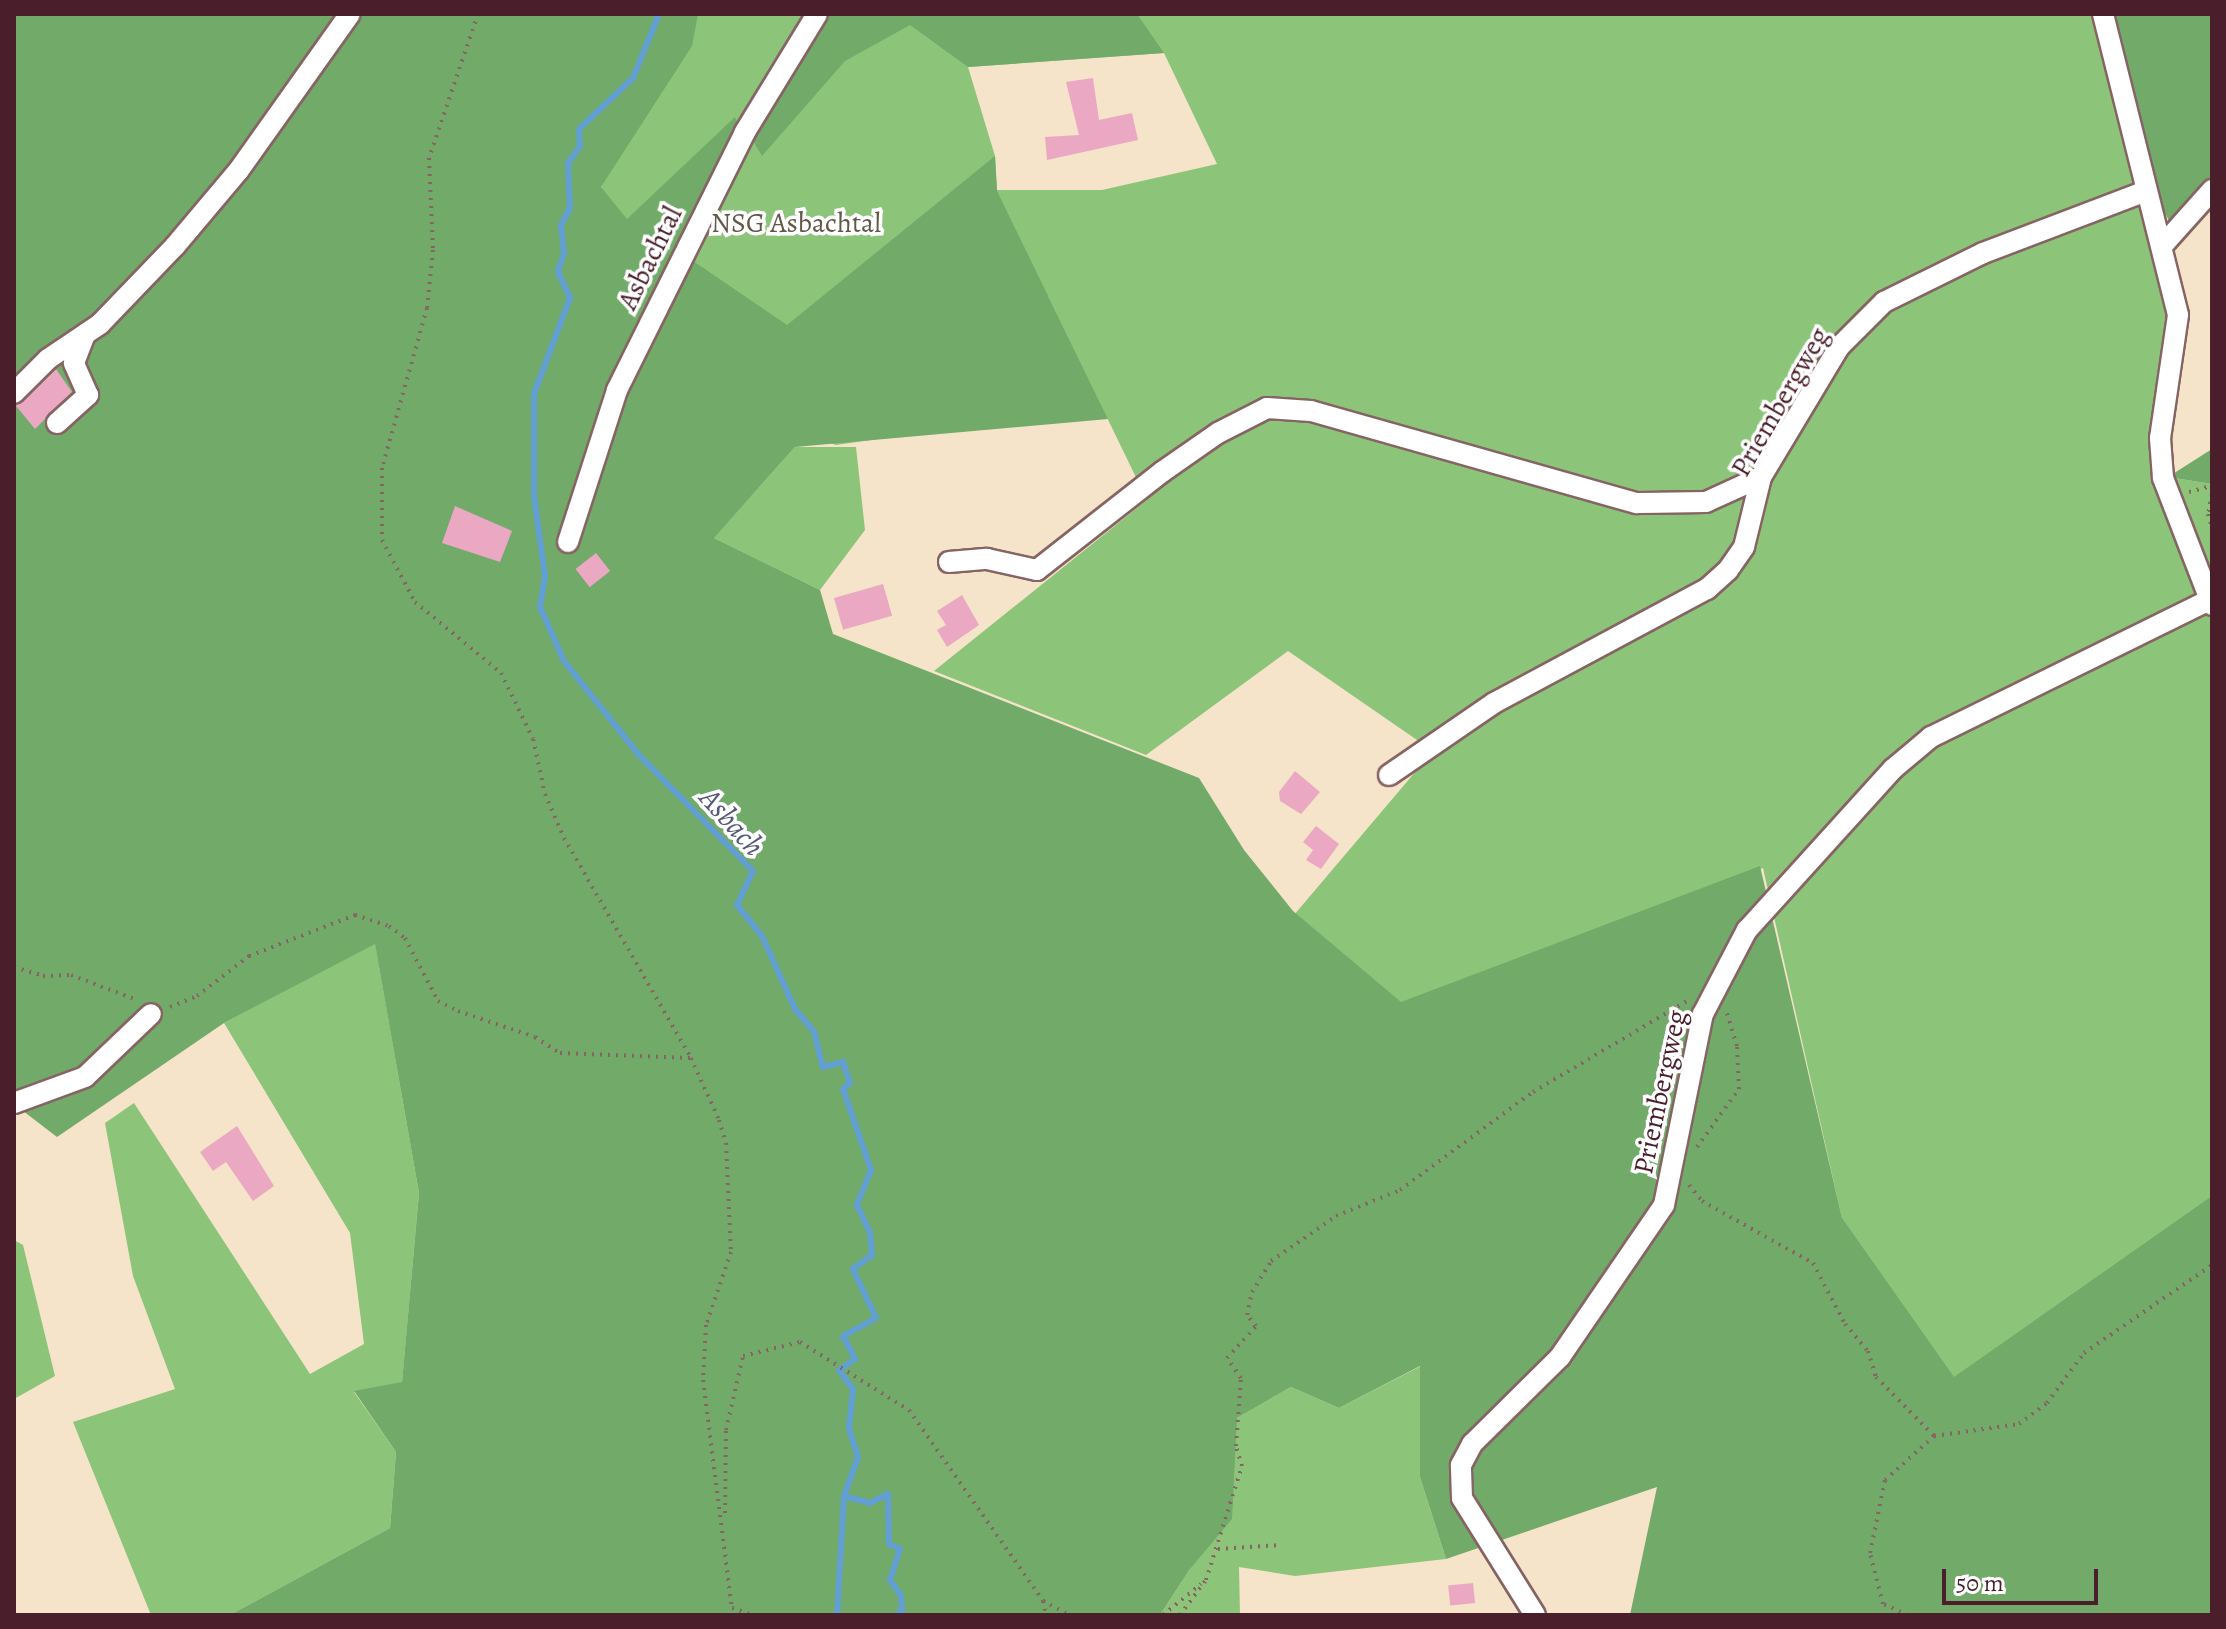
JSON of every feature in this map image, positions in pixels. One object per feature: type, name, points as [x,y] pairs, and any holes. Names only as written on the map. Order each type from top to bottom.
[{"type":"street","points":[[14,393],[48,359],[85,334],[175,246],[239,170],[350,14]]},
{"type":"street","name":"Asbachtal","points":[[568,542],[617,390],[745,132],[817,14]]},
{"type":"street","name":"Priembergweg","points":[[1535,1615],[1462,1498],[1461,1465],[1472,1444],[1560,1357],[1637,1251],[1664,1205],[1675,1168],[1692,1053],[1717,983],[1747,930],[1910,752],[2009,696],[2211,603],[2168,498],[2160,459],[2178,315],[2103,14]]},
{"type":"street","points":[[2163,245],[2212,190]]},
{"type":"street","name":"Priembergweg","points":[[1389,775],[1494,703],[1707,589],[1744,547],[1761,477],[1839,347],[1884,302],[1983,253],[2146,191]]},
{"type":"street","points":[[57,423],[88,395],[74,363],[85,334]]},
{"type":"street","points":[[949,562],[987,559],[1037,570],[1162,472],[1218,433],[1267,408],[1311,411],[1637,503],[1706,502],[1761,477]]},
{"type":"street","points":[[14,1103],[85,1077],[151,1014]]},
{"type":"path","points":[[478,14],[429,158],[433,250],[427,308],[382,468],[382,540],[415,602],[501,673],[533,739],[545,794],[564,838],[691,1058],[726,1143],[731,1252],[706,1325],[703,1380],[725,1526],[731,1615]]},
{"type":"path","points":[[2212,494],[2208,514],[2212,528]]},
{"type":"path","points":[[14,967],[43,976],[71,975],[130,993],[151,1014],[197,996],[249,956],[355,915],[389,926],[405,938],[438,1001],[458,1011],[535,1037],[560,1053],[691,1058]]},
{"type":"path","points":[[1180,1615],[1206,1580],[1242,1466],[1236,1446],[1241,1378],[1227,1358],[1256,1326],[1247,1315],[1252,1292],[1271,1261],[1336,1216],[1400,1190],[1533,1092],[1717,983],[1737,1046],[1739,1089],[1699,1145],[1675,1168],[1702,1201],[1813,1263],[1845,1324],[1868,1351],[1876,1377],[1934,1436]]},
{"type":"path","points":[[1908,1615],[1883,1604],[1870,1553],[1885,1480],[1934,1436],[2019,1424],[2047,1403],[2084,1353],[2212,1265]]},
{"type":"path","points":[[725,1526],[726,1430],[743,1356],[800,1342],[909,1410],[1043,1601],[1046,1615]]},
{"type":"path","points":[[1218,1549],[1282,1545]]},
{"type":"path","points":[[1163,1615],[1206,1580]]},
{"type":"path","points":[[1043,1601],[1069,1615]]},
{"type":"path","points":[[732,1608],[754,1615]]},
{"type":"green space","points":[[14,14],[698,14],[692,46],[601,187],[627,219],[735,117],[737,122],[674,248],[787,325],[995,156],[997,191],[1108,419],[795,447],[714,538],[820,590],[833,634],[1199,778],[1244,850],[1293,911],[1401,1002],[1760,866],[1842,1218],[1954,1377],[2212,1196],[2212,1615],[1630,1615],[1657,1487],[1446,1559],[1420,1477],[1420,1366],[1339,1408],[1291,1387],[1237,1418],[1232,1519],[1190,1569],[1160,1615],[230,1615],[390,1528],[396,1452],[354,1391],[402,1382],[419,1193],[375,944],[224,1023],[57,1137],[14,1104]]},
{"type":"green space","name":"NSG Asbachtal","points":[[668,14],[2095,14],[2174,315],[2168,477],[2212,484],[2212,586],[2199,588],[2212,618],[2212,1201],[1955,1382],[1843,1223],[1763,868],[1401,1007],[1294,915],[1433,751],[1288,651],[1146,755],[934,671],[1147,500],[1048,296],[1060,413],[836,445],[783,429],[719,532],[795,447],[856,447],[865,530],[820,590],[714,538],[571,266]],"holes":[[[1164,53],[1217,164],[1102,190],[997,190],[995,156],[968,67]]]},
{"type":"green space","points":[[814,14],[1137,14],[1164,53],[968,67],[910,25],[845,61],[762,156],[741,121]]},
{"type":"green space","points":[[2110,14],[2212,14],[2212,204],[2180,241],[2151,187]]},
{"type":"green space","points":[[2212,449],[2212,484],[2168,477]]},
{"type":"green space","points":[[375,943],[419,1193],[402,1383],[354,1392],[396,1452],[390,1528],[230,1615],[151,1615],[73,1422],[175,1389],[133,1276],[105,1123],[134,1103],[310,1374],[364,1344],[350,1233],[224,1023]]},
{"type":"green space","points":[[14,1240],[23,1245],[55,1376],[14,1399]]},
{"type":"green space","points":[[1421,1366],[1420,1477],[1446,1559],[1295,1576],[1239,1567],[1240,1615],[1160,1615],[1190,1569],[1237,1418],[1291,1387],[1339,1408]]},
{"type":"building","points":[[1093,78],[1099,120],[1132,113],[1138,140],[1047,160],[1045,137],[1079,135],[1066,82]]},
{"type":"building","points":[[56,369],[72,392],[35,429],[16,406]]},
{"type":"building","points":[[455,506],[512,531],[500,562],[442,543]]},
{"type":"building","points":[[596,553],[610,571],[590,587],[576,569]]},
{"type":"building","points":[[883,584],[892,616],[843,630],[834,598]]},
{"type":"building","points":[[962,595],[979,625],[947,647],[937,630],[946,625],[937,611]]},
{"type":"building","points":[[1295,771],[1320,792],[1301,814],[1280,801],[1279,792]]},
{"type":"building","points":[[1316,826],[1339,844],[1321,869],[1306,860],[1313,850],[1303,842]]},
{"type":"building","points":[[237,1126],[274,1186],[253,1201],[226,1162],[213,1171],[200,1152]]},
{"type":"building","points":[[1473,1583],[1475,1603],[1450,1606],[1448,1586]]},
{"type":"waterway","name":"Asbach","points":[[659,14],[633,78],[579,129],[580,146],[568,163],[570,208],[561,225],[564,253],[558,272],[570,298],[534,394],[534,496],[545,576],[540,607],[564,661],[639,755],[753,871],[737,905],[762,936],[795,1009],[814,1032],[823,1067],[843,1062],[850,1083],[843,1089],[871,1170],[857,1205],[870,1233],[872,1255],[853,1269],[876,1318],[843,1336],[855,1359],[839,1370],[853,1389],[849,1429],[858,1457],[844,1496],[870,1503],[888,1494],[889,1544],[900,1549],[890,1580],[901,1596],[902,1610],[897,1615]]},
{"type":"waterway","points":[[837,1615],[844,1496]]}]
